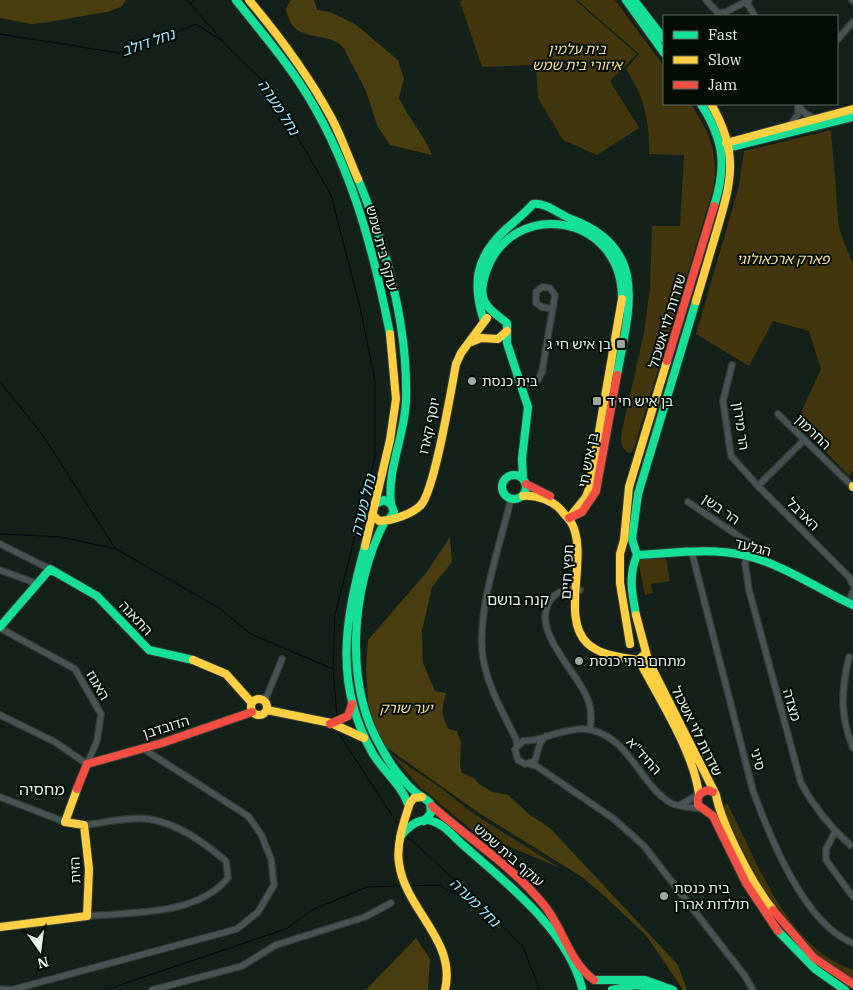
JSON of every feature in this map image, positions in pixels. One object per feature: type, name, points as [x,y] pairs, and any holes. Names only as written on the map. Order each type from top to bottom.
[{"type":"main road","name":"עוקף בית שמש","points":[[236,0],[299,82],[337,154],[367,229],[393,350],[396,399],[390,440],[375,504]]},
{"type":"main road","name":"עוקף בית שמש","points":[[249,0],[310,82],[329,113],[376,227],[392,287],[402,349],[406,400],[388,487],[392,505]]},
{"type":"main road","points":[[626,0],[663,52]]},
{"type":"main road","points":[[634,0],[663,38]]},
{"type":"main road","name":"שדרות לוי אשכול","points":[[620,559],[632,474],[723,172],[727,145],[702,105]]},
{"type":"main road","name":"שדרות לוי אשכול","points":[[642,643],[630,583],[635,556],[632,539],[638,494],[727,204],[731,180],[727,145],[722,123],[712,105]]},
{"type":"main road","points":[[727,145],[853,108]]},
{"type":"main road","points":[[727,145],[853,117]]},
{"type":"main road","points":[[508,348],[484,334],[484,322],[476,297],[477,281],[483,258],[495,239],[528,210],[536,203],[547,205],[550,215],[541,225],[529,220],[528,210]]},
{"type":"main road","name":"בן איש חי","points":[[547,205],[559,214],[591,226],[605,236],[622,260],[630,289],[628,314],[596,491],[588,507],[572,516]]},
{"type":"main road","name":"בן איש חי","points":[[497,315],[488,308],[483,300],[482,287],[487,269],[504,244],[519,231],[541,225],[571,226],[595,237],[606,247],[616,263],[622,290],[621,313],[589,489],[572,516]]},
{"type":"main road","points":[[484,322],[490,316],[497,315],[507,323],[508,348],[523,386],[528,417],[522,459],[526,490],[523,496]]},
{"type":"main road","name":"יוסף קארו","points":[[413,511],[422,504],[429,488],[454,371],[461,353],[484,322]]},
{"type":"main road","points":[[468,343],[481,338],[492,339],[502,337],[507,331]]},
{"type":"main road","points":[[522,459],[514,475],[505,479],[502,486],[503,493],[511,499],[523,496],[544,498],[572,516]]},
{"type":"main road","points":[[514,475],[553,498],[572,516]]},
{"type":"main road","points":[[330,724],[348,716],[352,708],[346,663],[348,614],[375,504],[384,500],[402,511],[413,511]]},
{"type":"main road","points":[[392,505],[393,515],[387,521],[374,548],[359,607],[355,646],[357,676],[365,711],[376,739],[403,777],[432,806],[431,813],[407,828],[400,837]]},
{"type":"main road","points":[[373,515],[377,520],[387,521],[413,511]]},
{"type":"main road","name":"חפץ חיים","points":[[572,516],[578,550],[575,610],[580,630],[591,647],[610,656],[634,660]]},
{"type":"main road","name":"הגלעד","points":[[622,550],[627,547],[635,556],[730,552],[748,555],[758,558],[850,604]]},
{"type":"main road","points":[[620,559],[625,563],[635,556]]},
{"type":"main road","points":[[610,656],[621,653],[629,646],[635,641],[642,643],[646,653],[642,658],[634,660],[627,653],[629,646],[620,583],[620,559]]},
{"type":"main road","points":[[0,627],[50,569]]},
{"type":"main road","name":"התאנה","points":[[50,569],[97,596],[148,650],[199,660],[226,674],[252,703]]},
{"type":"main road","name":"שדרות לוי אשכול","points":[[646,653],[713,792]]},
{"type":"main road","name":"שדרות לוי אשכול","points":[[634,660],[645,670],[680,742],[699,784],[699,795]]},
{"type":"main road","points":[[352,699],[366,739],[385,769],[404,793],[411,818],[421,821]]},
{"type":"main road","points":[[266,706],[258,714],[252,712],[250,706],[252,703],[260,700],[266,706],[356,732],[366,739]]},
{"type":"main road","name":"הדובדבן","points":[[87,764],[252,712]]},
{"type":"main road","name":"האגוז","points":[[65,822],[87,764]]},
{"type":"main road","points":[[845,990],[815,969],[774,927],[750,891],[713,816],[697,802],[699,795],[705,790],[713,792],[719,811],[761,895],[780,920],[814,958],[853,984]]},
{"type":"main road","points":[[422,797],[416,798],[408,808],[400,837],[398,858],[401,872],[436,936],[447,963],[445,990]]},
{"type":"main road","points":[[704,809],[714,807],[717,802]]},
{"type":"main road","name":"עוקף בית שמש","points":[[432,806],[509,869],[534,893],[557,924],[585,973],[602,984],[605,990]]},
{"type":"main road","name":"עוקף בית שמש","points":[[421,821],[436,823],[503,877],[527,900],[564,950],[576,970],[582,989]]},
{"type":"main road","points":[[65,822],[84,824]]},
{"type":"main road","name":"הזית","points":[[84,824],[89,869],[87,916]]},
{"type":"main road","points":[[0,927],[87,916]]},
{"type":"main road","points":[[582,989],[586,982],[595,980],[641,979],[662,984],[673,990]]},
{"type":"main road","points":[[612,990],[635,985],[666,990]]},
{"type":"street","points":[[706,0],[718,13],[726,12],[747,1],[755,15]]},
{"type":"street","points":[[838,39],[853,22]]},
{"type":"street","points":[[798,105],[806,114],[814,118]]},
{"type":"street","points":[[790,125],[797,118],[798,105]]},
{"type":"street","points":[[523,386],[541,376],[552,309]]},
{"type":"street","name":"הר מירון","points":[[732,365],[724,400],[731,456],[734,462]]},
{"type":"street","name":"החרמון","points":[[778,414],[803,441],[853,487]]},
{"type":"street","points":[[758,486],[803,441]]},
{"type":"street","name":"הארבל","points":[[734,462],[849,577],[853,585]]},
{"type":"street","points":[[511,499],[485,606],[482,644],[489,684],[514,734],[517,746],[516,757],[521,762],[545,771],[614,819],[644,846],[745,976],[753,990]]},
{"type":"street","name":"הר בשן","points":[[688,502],[755,547],[758,558]]},
{"type":"street","name":"התאנה","points":[[0,544],[50,569]]},
{"type":"street","name":"סיני","points":[[692,553],[753,791],[764,821],[776,850],[809,904],[833,932],[853,943]]},
{"type":"street","name":"מצדה","points":[[748,555],[745,563],[749,590],[801,783],[812,802],[835,832],[850,845]]},
{"type":"street","points":[[0,570],[38,584]]},
{"type":"street","points":[[517,746],[525,741],[564,731],[590,730],[591,714],[585,692],[550,638],[545,624],[546,610],[553,596],[563,590],[577,589]]},
{"type":"street","points":[[850,604],[853,591]]},
{"type":"street","name":"האגוז","points":[[0,627],[75,669],[101,714],[97,741],[87,764]]},
{"type":"street","points":[[848,657],[842,687],[842,708],[846,730],[853,748]]},
{"type":"street","points":[[266,706],[282,659]]},
{"type":"street","points":[[0,715],[55,742],[87,764]]},
{"type":"street","name":"החיד\"א","points":[[590,730],[603,734],[618,744],[666,799],[675,805]]},
{"type":"street","points":[[514,734],[525,741],[533,742],[538,753],[539,764],[545,771]]},
{"type":"street","points":[[529,764],[535,761],[546,736]]},
{"type":"street","points":[[0,989],[11,990],[237,929],[258,912],[274,885],[271,859],[261,834],[248,816],[142,748]]},
{"type":"street","points":[[675,805],[687,803],[699,795]]},
{"type":"street","points":[[0,797],[65,822]]},
{"type":"street","points":[[675,805],[704,809]]},
{"type":"street","points":[[84,824],[148,819],[180,829],[204,843],[226,861],[228,878],[217,891],[189,903],[156,910],[87,916]]},
{"type":"street","points":[[835,832],[826,849],[826,860],[853,897]]},
{"type":"street","points":[[152,990],[242,966],[276,945],[365,917],[391,903]]},
{"type":"green space","points":[[0,0],[126,0],[121,7],[107,12],[32,24],[0,18]]},
{"type":"green space","points":[[291,0],[314,0],[317,10],[330,12],[355,24],[398,60],[404,79],[399,98],[432,155],[390,145],[377,125],[366,91],[343,47],[328,39],[302,33],[295,28],[289,21],[286,9]]},
{"type":"green space","name":"בית עלמין איזורי בית שמש","points":[[462,0],[575,0],[637,54],[610,81],[639,128],[597,155],[563,140],[538,98],[536,65],[482,67],[460,2]]},
{"type":"green space","points":[[577,0],[615,0],[663,65],[663,105],[692,105],[704,126],[714,155],[715,177],[713,190],[635,445],[632,452],[629,453],[623,448],[621,435],[644,333],[650,287],[652,226],[680,226],[684,155],[649,154],[645,110],[637,89],[626,69],[639,54]]},
{"type":"green space","name":"פארק ארכאולוגי","points":[[831,130],[839,229],[853,265],[853,470],[849,476],[797,422],[821,369],[809,331],[773,321],[749,366],[696,334],[739,186],[744,151]]},
{"type":"green space","name":"יער שורק","points":[[450,537],[452,562],[432,587],[422,631],[423,663],[435,691],[446,693],[443,715],[449,729],[457,731],[461,743],[460,765],[462,773],[474,778],[480,785],[493,792],[508,795],[530,815],[550,828],[678,965],[687,990],[683,990],[646,935],[600,892],[582,877],[479,813],[386,747],[376,728],[368,703],[366,669],[368,640],[426,573]]},
{"type":"green space","points":[[643,559],[666,559],[670,581],[651,584],[653,593],[645,595],[639,565],[639,561]]},
{"type":"green space","points":[[392,755],[441,788],[474,814],[560,868],[473,831],[420,787]]},
{"type":"green space","points":[[727,803],[762,875],[792,923],[809,943],[830,959],[853,970],[853,981],[821,960],[804,944],[776,908],[753,869],[722,808]]},
{"type":"green space","points":[[416,938],[430,959],[428,990],[366,990]]},
{"type":"waterway","name":"נחל מערה","points":[[187,0],[229,48],[269,87],[331,195],[360,307],[375,380],[375,457],[335,615],[333,669],[337,717]]},
{"type":"waterway","name":"נחל מערה","points":[[190,4],[195,0]]},
{"type":"waterway","name":"נחל דולב","points":[[0,34],[119,53],[149,44],[196,24],[222,41]]},
{"type":"waterway","points":[[0,382],[42,434],[115,548]]},
{"type":"waterway","points":[[0,534],[61,537],[116,549],[219,608],[251,634],[333,669]]},
{"type":"waterway","name":"נחל מערה","points":[[338,728],[339,734],[399,826]]},
{"type":"waterway","name":"נחל מערה","points":[[406,835],[486,909],[523,947],[540,990]]},
{"type":"waterway","points":[[410,886],[438,885],[484,908]]},
{"type":"waterway","points":[[105,990],[286,929],[312,910],[367,887],[404,886]]},
{"type":"traffic: fast","points":[[236,0],[292,71],[317,111],[332,141],[357,203],[367,236],[390,334]]},
{"type":"traffic: fast","points":[[626,0],[663,52]]},
{"type":"traffic: fast","points":[[634,0],[663,38]]},
{"type":"traffic: fast","points":[[702,105],[715,130],[721,154],[721,178],[714,206]]},
{"type":"traffic: fast","points":[[727,148],[853,117]]},
{"type":"traffic: fast","points":[[358,179],[378,232],[393,287],[399,315],[406,372],[405,413],[394,465],[390,491],[391,504]]},
{"type":"traffic: fast","points":[[484,321],[480,308],[477,283],[482,261],[487,251],[495,240],[533,204],[547,207],[596,231],[613,246],[623,264],[628,283],[629,304],[617,375]]},
{"type":"traffic: fast","points":[[523,479],[522,459],[528,407],[507,343],[507,323],[489,308],[482,291],[486,272],[499,248],[518,232],[540,225],[564,225],[586,233],[605,248],[617,270],[622,299]]},
{"type":"traffic: fast","points":[[636,615],[632,592],[632,571],[637,555],[632,539],[638,494],[696,301]]},
{"type":"traffic: fast","points":[[514,475],[523,478],[526,487],[523,496],[514,499],[505,496],[502,487],[505,478],[514,475]]},
{"type":"traffic: fast","points":[[375,504],[384,500],[391,504],[394,512],[389,519]]},
{"type":"traffic: fast","points":[[385,521],[365,575],[359,605],[356,635],[357,666],[361,696],[370,723],[382,749],[405,782],[430,803],[431,813],[424,821]]},
{"type":"traffic: fast","points":[[365,546],[348,626],[346,651],[352,702],[360,728],[373,754],[397,784],[408,804]]},
{"type":"traffic: fast","points":[[637,555],[707,551],[748,556],[789,572],[853,605]]},
{"type":"traffic: fast","points":[[0,627],[50,569],[97,596],[149,650],[193,660]]},
{"type":"traffic: fast","points":[[400,837],[412,825],[424,820],[433,821],[447,829],[515,891],[549,927],[563,946],[574,966],[582,988]]},
{"type":"traffic: fast","points":[[778,931],[815,969],[845,990]]},
{"type":"traffic: fast","points":[[596,980],[645,980],[673,990]]},
{"type":"traffic: fast","points":[[612,990],[635,985],[659,988]]},
{"type":"traffic: slow","points":[[249,0],[283,43],[314,87],[336,126],[358,179]]},
{"type":"traffic: slow","points":[[696,301],[729,181],[730,166],[726,137],[712,105]]},
{"type":"traffic: slow","points":[[726,143],[853,109]]},
{"type":"traffic: slow","points":[[569,518],[586,497],[589,489],[622,299]]},
{"type":"traffic: slow","points":[[373,515],[379,521],[389,520],[407,514],[421,505],[432,480],[437,460],[456,364],[461,353],[487,318]]},
{"type":"traffic: slow","points":[[471,342],[481,338],[498,339],[507,331]]},
{"type":"traffic: slow","points":[[365,546],[390,440],[396,399],[390,334]]},
{"type":"traffic: slow","points":[[630,644],[620,583],[620,554],[624,540],[629,487],[667,361]]},
{"type":"traffic: slow","points":[[523,496],[539,497],[549,501],[557,506],[571,522],[576,536],[578,551],[576,619],[580,633],[588,644],[605,654],[625,658],[638,660],[646,653]]},
{"type":"traffic: slow","points":[[636,615],[648,660],[716,795],[719,808],[739,855],[756,886],[773,910]]},
{"type":"traffic: slow","points":[[193,660],[226,674],[252,703]]},
{"type":"traffic: slow","points":[[636,660],[641,664],[667,710],[683,744],[696,778],[699,794]]},
{"type":"traffic: slow","points":[[259,699],[267,707],[259,715],[251,707],[259,699]]},
{"type":"traffic: slow","points":[[267,710],[331,723],[364,738]]},
{"type":"traffic: slow","points":[[0,927],[87,916],[89,869],[84,825],[65,822],[77,789]]},
{"type":"traffic: slow","points":[[422,797],[414,798],[410,803],[403,825],[398,856],[403,880],[410,896],[437,940],[444,956],[447,972],[445,990]]},
{"type":"traffic: jam","points":[[667,361],[714,206]]},
{"type":"traffic: jam","points":[[569,518],[582,512],[596,491],[617,375]]},
{"type":"traffic: jam","points":[[526,484],[550,496]]},
{"type":"traffic: jam","points":[[330,724],[348,716],[352,704]]},
{"type":"traffic: jam","points":[[77,789],[87,764],[162,743],[252,712]]},
{"type":"traffic: jam","points":[[713,792],[708,790],[701,794],[698,797],[698,805],[713,816],[746,883],[778,931]]},
{"type":"traffic: jam","points":[[432,806],[504,865],[532,891],[551,914],[578,964],[594,980]]},
{"type":"traffic: jam","points":[[773,910],[814,958],[853,984]]},
{"type":"place","name":"בן איש חי ג","points":[[621,344]]},
{"type":"place","name":"בית כנסת","points":[[472,381]]},
{"type":"place","name":"בן איש חי ד","points":[[597,401]]},
{"type":"place","name":"מתחם בתי כנסת","points":[[579,661]]},
{"type":"place","name":"בית כנסת תולדות אהרן","points":[[664,896]]},
{"type":"district","name":"קנה בושם","points":[[518,599]]},
{"type":"district","name":"מחסיה","points":[[42,789]]}]
